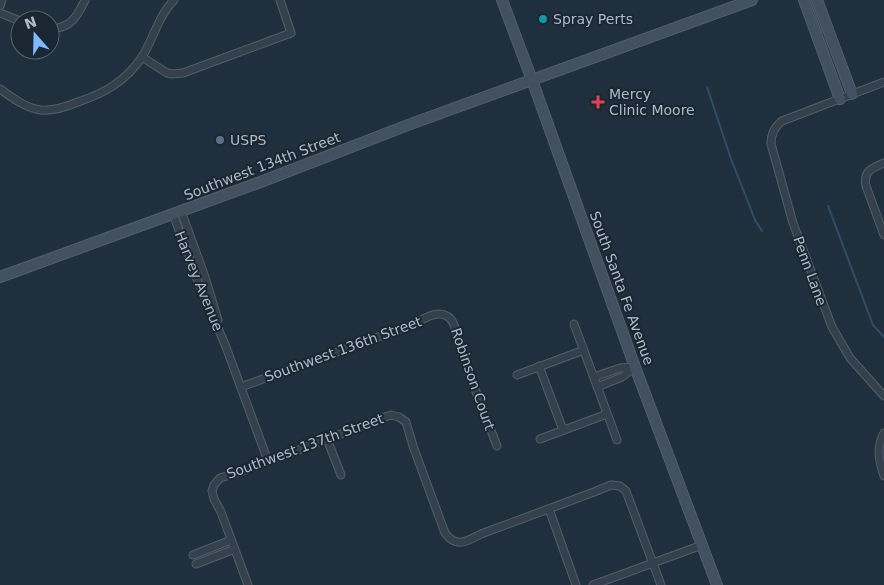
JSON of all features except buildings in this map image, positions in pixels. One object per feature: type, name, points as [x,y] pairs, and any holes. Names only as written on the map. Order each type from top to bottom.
[{"type":"main road","name":"South Santa Fe Avenue","points":[[502,0],[717,585]]},
{"type":"main road","name":"Southwest 134th Street","points":[[0,277],[177,213],[408,125],[752,0]]},
{"type":"main road","points":[[804,0],[840,99]]},
{"type":"main road","points":[[817,0],[852,94]]},
{"type":"street","points":[[0,6],[2,0]]},
{"type":"street","points":[[60,27],[73,21],[85,0]]},
{"type":"street","points":[[0,89],[18,101],[40,110],[59,109],[96,96],[128,74],[142,57],[164,12],[174,0]]},
{"type":"street","points":[[142,57],[167,73],[183,73],[291,33],[280,0]]},
{"type":"street","points":[[840,99],[884,82]]},
{"type":"street","name":"Penn Lane","points":[[840,99],[788,117],[778,123],[771,139],[771,147],[788,208],[826,314],[850,358],[884,396]]},
{"type":"street","points":[[884,163],[873,168],[867,174],[865,180],[884,235]]},
{"type":"street","name":"Harvey Avenue","points":[[177,213],[210,292],[226,347],[268,461]]},
{"type":"street","name":"Southwest 136th Street","points":[[241,387],[434,315],[445,315]]},
{"type":"street","name":"Robinson Court","points":[[445,315],[453,322],[458,342],[496,446]]},
{"type":"street","points":[[574,324],[617,440]]},
{"type":"street","points":[[517,375],[584,350]]},
{"type":"street","points":[[539,366],[564,430]]},
{"type":"street","points":[[594,377],[620,368],[636,367]]},
{"type":"street","points":[[597,387],[622,377],[636,367]]},
{"type":"street","points":[[540,439],[608,414]]},
{"type":"street","name":"Southwest 137th Street","points":[[231,540],[212,491],[220,478],[391,415],[400,417],[406,422],[445,533],[456,542],[468,541],[481,534],[549,509]]},
{"type":"street","points":[[884,433],[878,451],[884,476]]},
{"type":"street","points":[[327,439],[341,475]]},
{"type":"street","points":[[576,585],[549,509],[611,485],[620,486],[626,491],[661,585]]},
{"type":"street","points":[[193,555],[231,540],[248,585]]},
{"type":"street","points":[[592,585],[702,544]]},
{"type":"street","points":[[205,550],[208,559]]},
{"type":"street","points":[[196,564],[234,550]]},
{"type":"waterway","points":[[707,87],[731,159],[755,220],[762,231]]},
{"type":"waterway","points":[[828,206],[873,325],[884,337]]},
{"type":"place","name":"Spray Perts","points":[[543,19]]},
{"type":"place","name":"Mercy Clinic Moore","points":[[598,102]]},
{"type":"place","name":"USPS","points":[[220,140]]}]
